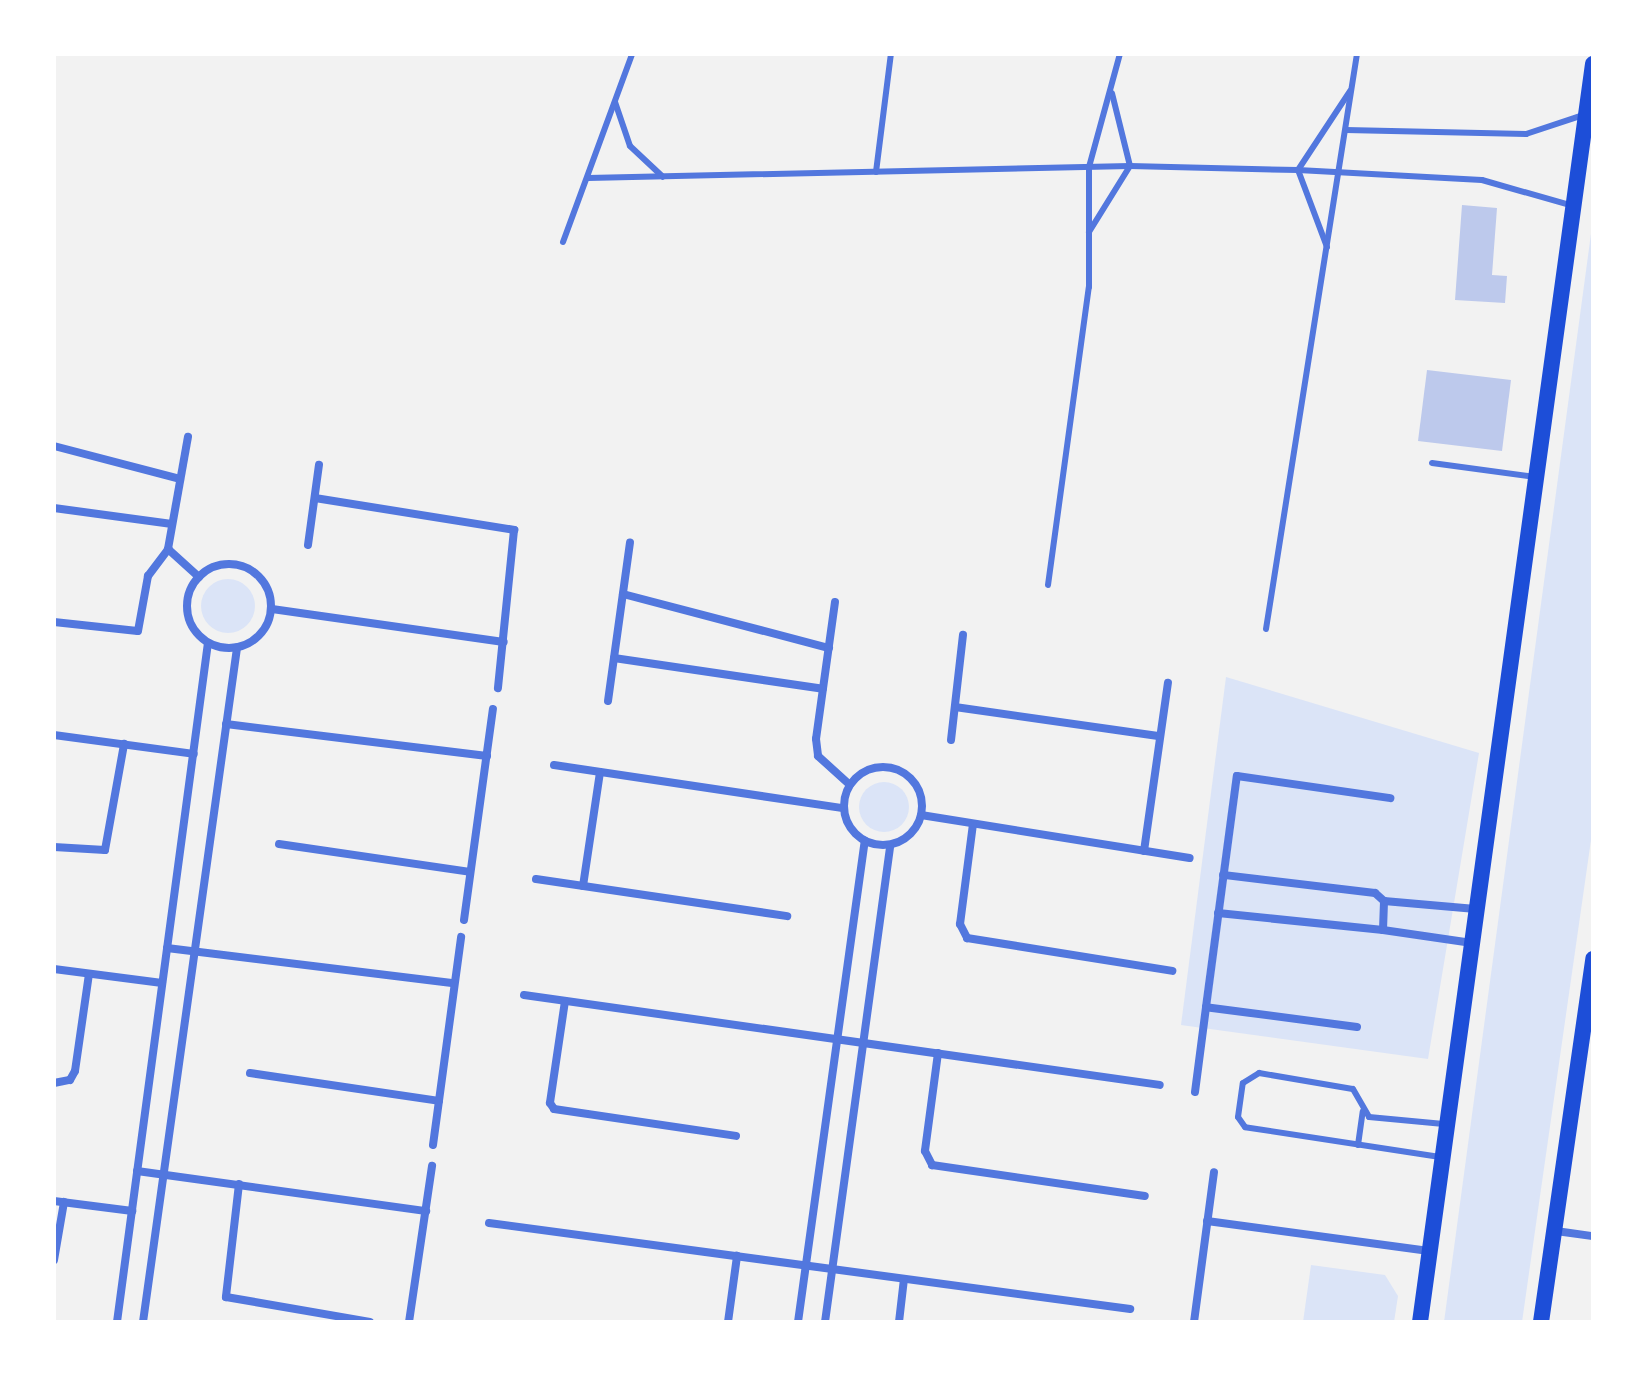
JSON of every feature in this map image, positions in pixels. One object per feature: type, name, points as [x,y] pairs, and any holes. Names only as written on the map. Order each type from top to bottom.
[{"type":"main road","points":[[1421,1319],[1593,64]]},
{"type":"main road","points":[[1541,1321],[1589,1020],[1593,959]]},
{"type":"street","points":[[54,622],[138,631],[148,576],[168,549],[188,437]]},
{"type":"street","points":[[54,446],[180,479]]},
{"type":"street","points":[[308,545],[319,465]]},
{"type":"street","points":[[315,498],[510,527],[516,540],[498,688]]},
{"type":"street","points":[[54,508],[172,524]]},
{"type":"street","points":[[608,701],[630,543]]},
{"type":"street","points":[[168,549],[199,577]]},
{"type":"street","points":[[216,565],[244,565],[265,582],[272,609],[261,634],[237,648],[208,643],[190,622],[187,609],[199,577],[216,565]]},
{"type":"street","points":[[623,594],[829,648]]},
{"type":"street","points":[[835,602],[818,756],[850,785]]},
{"type":"street","points":[[272,609],[504,642]]},
{"type":"street","points":[[951,740],[963,635]]},
{"type":"street","points":[[117,1322],[208,643]]},
{"type":"street","points":[[143,1322],[237,648]]},
{"type":"street","points":[[614,658],[823,689]]},
{"type":"street","points":[[1144,851],[1168,683]]},
{"type":"street","points":[[955,707],[1160,736]]},
{"type":"street","points":[[464,920],[493,709]]},
{"type":"street","points":[[226,724],[487,756]]},
{"type":"street","points":[[54,735],[194,754]]},
{"type":"street","points":[[54,847],[105,850],[124,744]]},
{"type":"street","points":[[554,765],[843,808]]},
{"type":"street","points":[[880,767],[898,770],[913,781],[921,797],[921,815],[910,834],[890,845],[865,841],[850,827],[843,808],[850,785],[863,772],[880,767]]},
{"type":"street","points":[[583,886],[600,772]]},
{"type":"street","points":[[1195,1092],[1237,776],[1390,798]]},
{"type":"street","points":[[921,815],[1190,858]]},
{"type":"street","points":[[973,824],[960,924],[967,938],[1172,971]]},
{"type":"street","points":[[798,1322],[865,841]]},
{"type":"street","points":[[279,844],[470,872]]},
{"type":"street","points":[[825,1322],[890,845]]},
{"type":"street","points":[[1223,875],[1375,893],[1384,901],[1477,909]]},
{"type":"street","points":[[536,879],[787,916]]},
{"type":"street","points":[[1383,930],[1384,901]]},
{"type":"street","points":[[1218,913],[1383,930],[1472,943]]},
{"type":"street","points":[[433,1145],[461,937]]},
{"type":"street","points":[[167,948],[454,983]]},
{"type":"street","points":[[54,969],[162,983]]},
{"type":"street","points":[[54,1083],[70,1080],[75,1071],[89,974]]},
{"type":"street","points":[[524,995],[1160,1085]]},
{"type":"street","points":[[565,1001],[550,1103],[554,1109],[736,1136]]},
{"type":"street","points":[[1206,1007],[1357,1027]]},
{"type":"street","points":[[938,1053],[925,1151],[932,1165],[1145,1196]]},
{"type":"street","points":[[250,1073],[439,1101]]},
{"type":"street","points":[[409,1322],[432,1166]]},
{"type":"street","points":[[137,1171],[426,1211]]},
{"type":"street","points":[[1194,1322],[1214,1172]]},
{"type":"street","points":[[239,1184],[226,1297],[370,1322]]},
{"type":"street","points":[[54,1260],[59,1201],[132,1211]]},
{"type":"street","points":[[1207,1221],[1430,1251]]},
{"type":"street","points":[[489,1223],[1130,1309]]},
{"type":"street","points":[[1556,1231],[1593,1236]]},
{"type":"street","points":[[728,1322],[737,1256]]},
{"type":"street","points":[[899,1322],[904,1279]]},
{"type":"lane","points":[[563,242],[632,54]]},
{"type":"lane","points":[[876,172],[891,54]]},
{"type":"lane","points":[[1048,585],[1089,287],[1089,167],[1120,54]]},
{"type":"lane","points":[[1266,629],[1357,54]]},
{"type":"lane","points":[[1298,170],[1353,86]]},
{"type":"lane","points":[[1089,232],[1130,166],[1112,92]]},
{"type":"lane","points":[[615,102],[630,146],[663,177]]},
{"type":"lane","points":[[1346,130],[1526,134],[1586,114]]},
{"type":"lane","points":[[588,178],[1130,166],[1298,170],[1482,180],[1574,206]]},
{"type":"lane","points":[[1298,170],[1328,250]]},
{"type":"lane","points":[[1432,463],[1536,477]]},
{"type":"lane","points":[[1358,1145],[1363,1111],[1359,1093],[1353,1089],[1259,1073],[1243,1083],[1238,1117],[1245,1127],[1358,1145],[1443,1157]]},
{"type":"lane","points":[[1363,1111],[1369,1117],[1447,1125]]},
{"type":"shaded area","points":[[1593,219],[1593,826],[1522,1322],[1444,1322]]},
{"type":"shaded area","points":[[228,579],[247,587],[255,606],[247,625],[228,633],[209,625],[201,606],[209,587]]},
{"type":"shaded area","points":[[1226,677],[1479,753],[1428,1059],[1181,1025]]},
{"type":"shaded area","points":[[874,783],[894,783],[908,797],[908,817],[894,831],[874,831],[860,817],[860,797]]},
{"type":"shaded area","points":[[1311,1265],[1385,1275],[1398,1296],[1394,1322],[1303,1322]]},
{"type":"building","points":[[1462,205],[1497,208],[1492,275],[1507,276],[1505,303],[1455,300]]},
{"type":"building","points":[[1427,370],[1511,380],[1502,451],[1418,441]]}]
